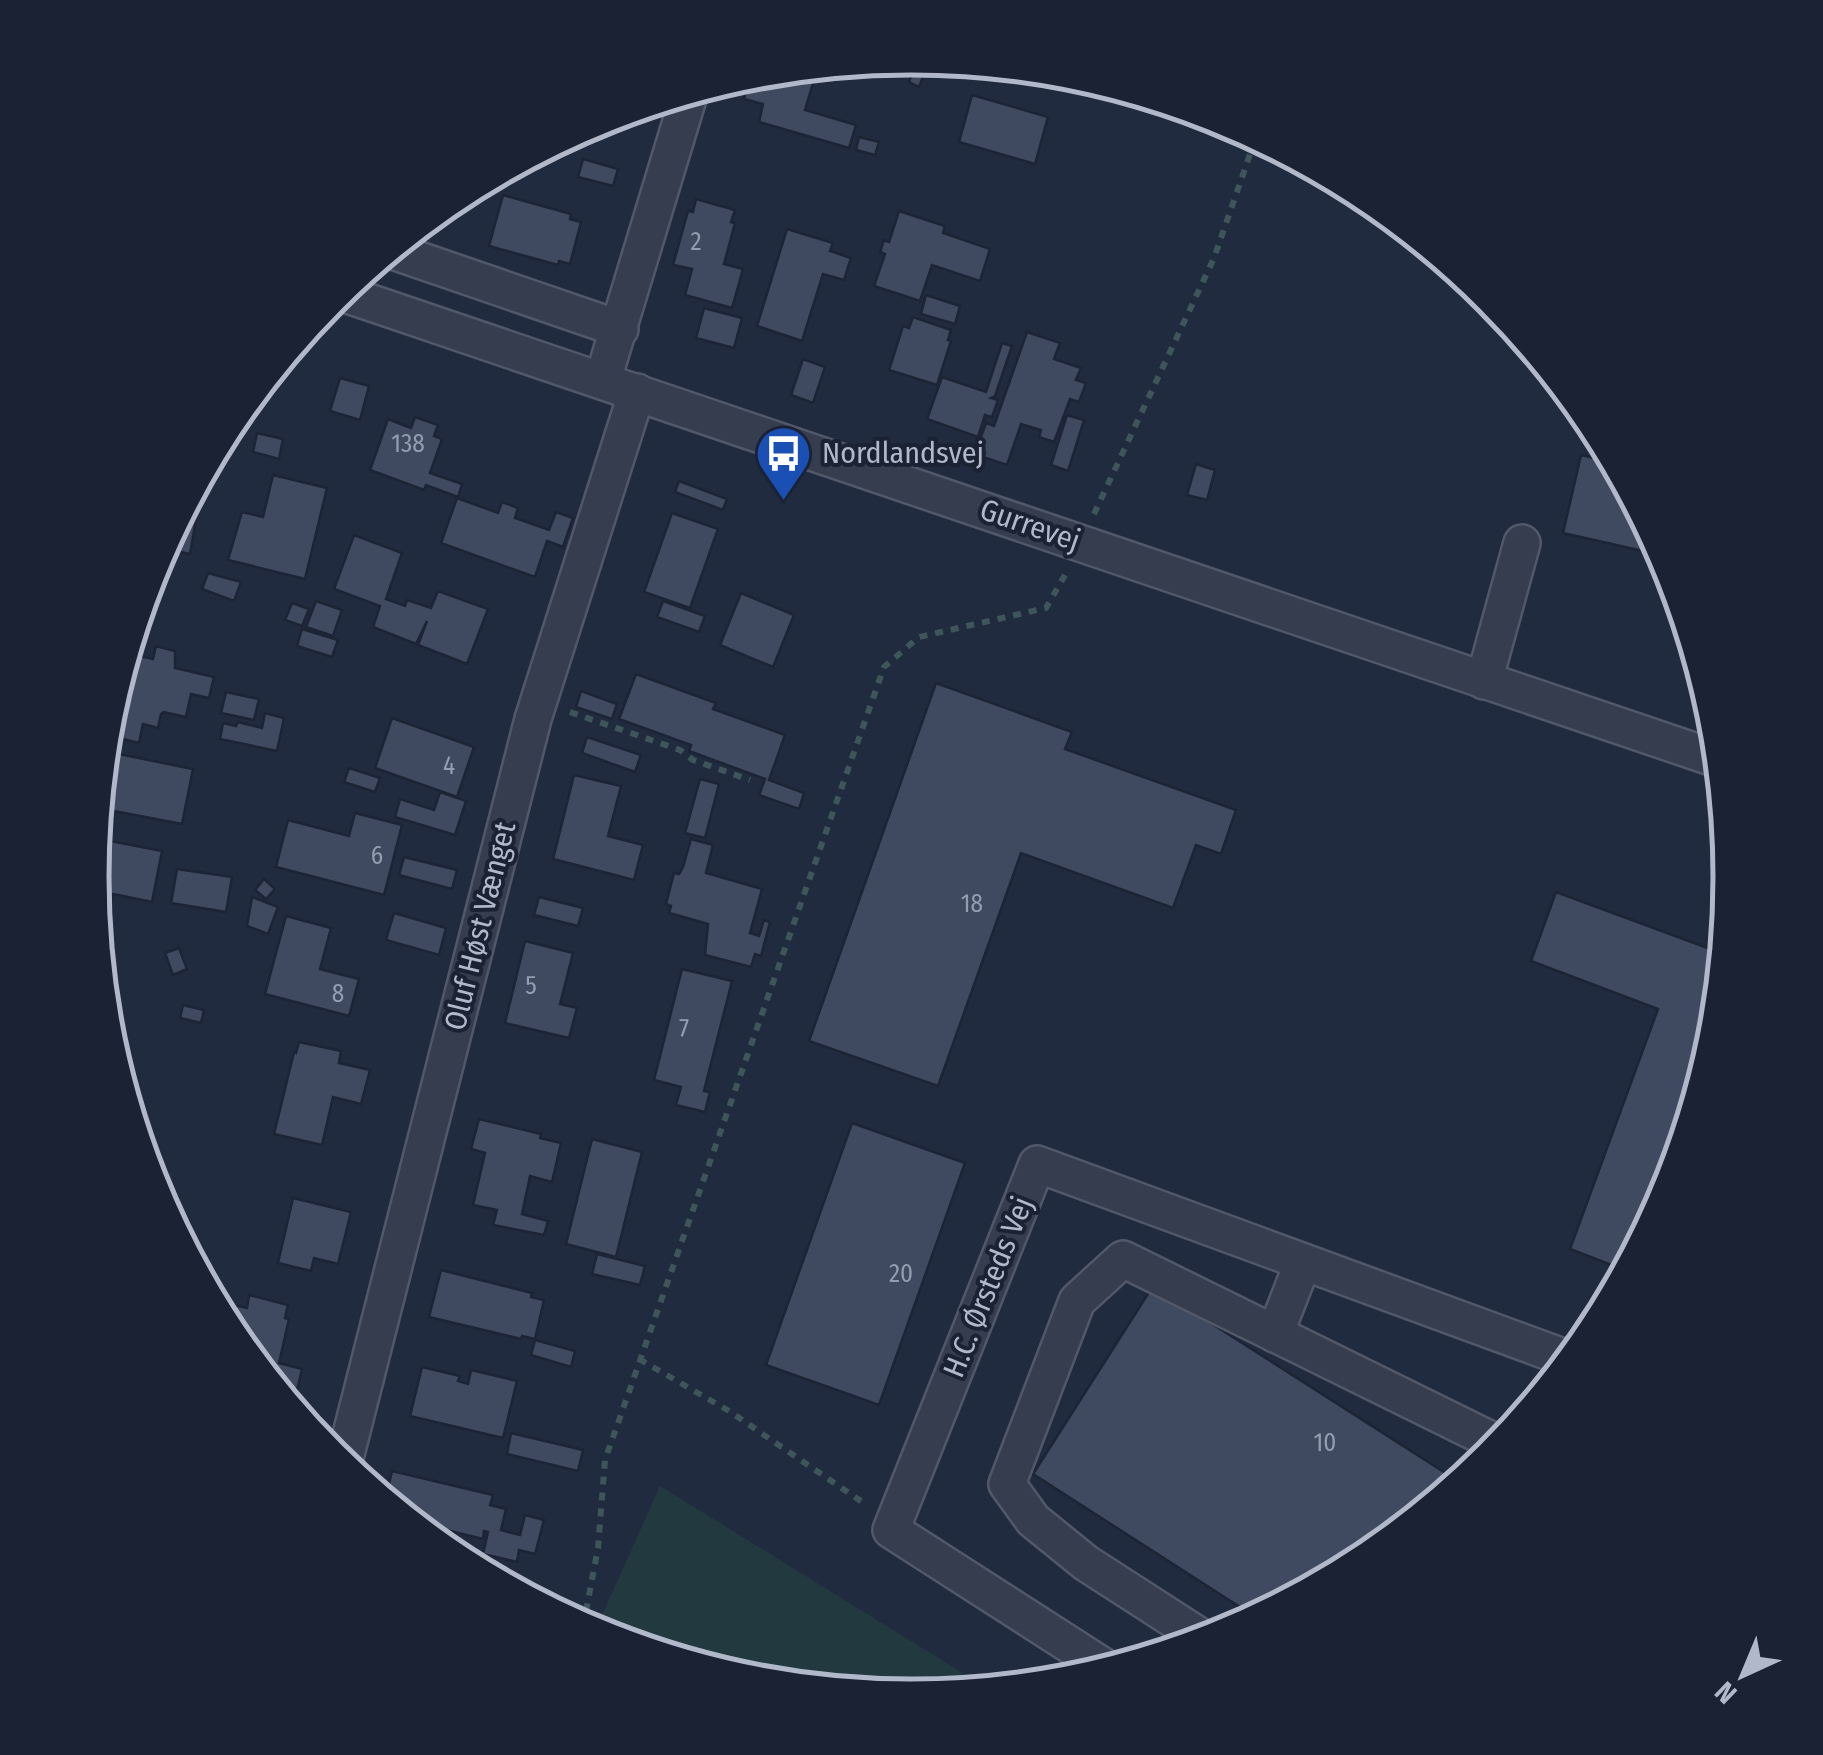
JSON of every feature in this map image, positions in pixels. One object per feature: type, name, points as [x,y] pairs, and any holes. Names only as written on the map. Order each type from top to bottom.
[{"type":"street","points":[[603,380],[685,108]]},
{"type":"street","points":[[405,255],[620,329]]},
{"type":"street","name":"Gurrevej","points":[[357,298],[1704,755]]},
{"type":"street","name":"Oluf Høst Vænget","points":[[348,1448],[539,702],[637,392]]},
{"type":"street","points":[[1484,681],[1522,542]]},
{"type":"street","name":"H.C. Ørsteds Vej","points":[[891,1530],[1036,1164],[1556,1355]]},
{"type":"street","points":[[1190,1629],[1086,1563],[1033,1520],[1007,1484],[1077,1301],[1124,1259],[1486,1437]]},
{"type":"street","points":[[1275,1334],[1302,1262]]},
{"type":"street","points":[[891,1530],[1092,1659]]},
{"type":"path","points":[[586,1611],[598,1548],[605,1460],[884,667],[919,637],[1046,608],[1083,543],[1214,258],[1251,151]]},
{"type":"path","points":[[539,702],[680,750],[693,760],[750,780]]},
{"type":"path","points":[[639,1359],[729,1411],[841,1486],[891,1530]]},
{"type":"shaded area","points":[[660,1486],[970,1677],[859,1678],[755,1665],[704,1653],[601,1618]]},
{"type":"building","points":[[912,75],[924,75],[919,87],[909,82]]},
{"type":"building","points":[[814,81],[805,110],[856,125],[849,148],[759,122],[763,104],[744,99],[746,92]]},
{"type":"building","points":[[972,95],[1048,117],[1035,164],[959,142]]},
{"type":"building","points":[[859,137],[879,142],[875,155],[856,150]]},
{"type":"building","points":[[583,159],[618,169],[613,186],[578,177]]},
{"type":"building","points":[[503,195],[571,214],[570,219],[581,222],[570,264],[559,261],[558,265],[489,246]]},
{"type":"building","points":[[696,199],[735,210],[724,264],[743,269],[732,308],[685,295],[692,269],[673,265],[688,211],[693,212]]},
{"type":"building","points":[[899,211],[945,226],[943,233],[990,249],[980,281],[932,265],[920,301],[874,286],[885,254],[880,252],[884,240],[889,242]]},
{"type":"building","points":[[787,229],[833,243],[830,251],[851,258],[844,280],[823,274],[802,341],[757,326]]},
{"type":"building","points":[[926,295],[960,306],[955,324],[921,314]]},
{"type":"building","points":[[704,308],[742,318],[734,348],[696,338]]},
{"type":"building","points":[[913,317],[951,330],[937,385],[889,370],[903,326],[909,328]]},
{"type":"building","points":[[1027,332],[1060,343],[1054,359],[1081,368],[1076,380],[1086,383],[1079,402],[1070,399],[1054,442],[1039,437],[1041,430],[1021,424],[1007,465],[983,457],[985,453],[976,450],[986,423],[994,426]]},
{"type":"building","points":[[1002,343],[1012,346],[991,398],[998,400],[992,417],[985,415],[978,437],[927,419],[942,377],[986,392]]},
{"type":"building","points":[[803,359],[825,367],[813,403],[791,395]]},
{"type":"building","points":[[340,378],[369,386],[360,420],[330,411]]},
{"type":"building","points":[[1067,415],[1084,420],[1068,471],[1051,465]]},
{"type":"building","points":[[415,417],[438,425],[434,436],[442,439],[430,473],[462,484],[458,497],[426,485],[424,490],[370,470],[388,419],[411,428]]},
{"type":"building","points":[[257,433],[283,439],[279,459],[253,452]]},
{"type":"building","points":[[1581,455],[1595,458],[1644,551],[1563,533]]},
{"type":"building","points":[[1196,464],[1215,470],[1207,500],[1187,495]]},
{"type":"building","points":[[273,475],[327,488],[305,579],[228,560],[242,512],[263,517]]},
{"type":"building","points":[[679,481],[727,499],[723,510],[675,492]]},
{"type":"building","points":[[457,498],[498,513],[502,502],[518,508],[515,518],[549,530],[556,512],[573,518],[563,547],[547,541],[535,577],[441,543]]},
{"type":"building","points":[[672,513],[718,529],[690,608],[644,592]]},
{"type":"building","points":[[197,514],[190,554],[179,552]]},
{"type":"building","points":[[354,535],[402,553],[386,599],[405,606],[407,600],[431,608],[438,591],[488,609],[467,664],[418,645],[427,621],[416,644],[373,627],[380,606],[334,589]]},
{"type":"building","points":[[208,573],[241,582],[234,601],[202,589]]},
{"type":"building","points":[[741,593],[794,615],[773,667],[720,645]]},
{"type":"building","points":[[316,601],[342,610],[333,636],[306,627]]},
{"type":"building","points":[[663,601],[705,616],[699,632],[657,617]]},
{"type":"building","points":[[292,603],[309,609],[302,626],[285,620]]},
{"type":"building","points":[[302,629],[338,640],[332,657],[297,646]]},
{"type":"building","points":[[156,646],[175,651],[175,668],[214,677],[209,698],[191,694],[186,717],[164,712],[158,728],[143,724],[139,743],[121,739],[140,656],[153,659]]},
{"type":"building","points":[[636,674],[716,703],[713,709],[785,735],[769,780],[804,793],[799,809],[759,795],[765,779],[689,751],[691,745],[619,719]]},
{"type":"building","points":[[936,683],[1072,732],[1065,749],[1236,810],[1221,854],[1196,845],[1173,908],[1021,853],[938,1086],[809,1041]]},
{"type":"building","points":[[581,691],[617,704],[612,719],[576,707]]},
{"type":"building","points":[[226,692],[259,699],[254,720],[221,713]]},
{"type":"building","points":[[265,713],[284,718],[277,751],[220,739],[223,723],[262,728]]},
{"type":"building","points":[[392,718],[474,747],[457,797],[375,768]]},
{"type":"building","points":[[587,737],[641,755],[635,772],[582,753]]},
{"type":"building","points":[[119,754],[193,769],[182,824],[112,811]]},
{"type":"building","points":[[349,768],[380,778],[375,792],[344,782]]},
{"type":"building","points":[[574,775],[621,786],[608,836],[643,845],[634,880],[553,859]]},
{"type":"building","points":[[700,779],[719,784],[705,838],[685,833]]},
{"type":"building","points":[[440,792],[466,801],[455,835],[395,817],[400,799],[434,810]]},
{"type":"building","points":[[355,813],[402,825],[384,895],[276,867],[288,820],[349,836]]},
{"type":"building","points":[[691,839],[713,845],[706,873],[762,889],[750,933],[759,936],[764,920],[770,922],[761,956],[755,954],[751,967],[705,955],[708,924],[669,913],[671,906],[666,904],[674,873],[679,874],[683,867]]},
{"type":"building","points":[[110,841],[162,851],[152,902],[113,894],[110,908]]},
{"type":"building","points":[[404,857],[457,870],[452,889],[399,875]]},
{"type":"building","points":[[177,869],[232,877],[226,912],[171,903]]},
{"type":"building","points":[[264,879],[275,889],[266,899],[255,890]]},
{"type":"building","points":[[1556,892],[1710,949],[1699,1034],[1687,1085],[1653,1185],[1613,1266],[1570,1249],[1658,1009],[1531,961]]},
{"type":"building","points":[[252,897],[278,907],[268,934],[247,926]]},
{"type":"building","points":[[539,897],[583,908],[578,926],[534,915]]},
{"type":"building","points":[[394,913],[446,928],[439,955],[386,940]]},
{"type":"building","points":[[286,916],[331,928],[320,969],[359,979],[349,1016],[265,994]]},
{"type":"building","points":[[525,941],[573,953],[560,1004],[577,1008],[569,1038],[505,1023]]},
{"type":"building","points":[[179,948],[187,969],[173,975],[165,953]]},
{"type":"building","points":[[682,969],[732,981],[704,1091],[710,1092],[705,1112],[676,1105],[681,1087],[654,1080]]},
{"type":"building","points":[[183,1005],[204,1010],[201,1023],[180,1018]]},
{"type":"building","points":[[299,1042],[341,1051],[339,1063],[370,1070],[361,1104],[333,1097],[322,1145],[274,1134]]},
{"type":"building","points":[[479,1119],[541,1134],[540,1138],[561,1143],[552,1182],[530,1176],[522,1214],[548,1221],[544,1235],[493,1225],[497,1210],[473,1205],[485,1153],[471,1149]]},
{"type":"building","points":[[852,1123],[965,1163],[879,1405],[766,1365]]},
{"type":"building","points":[[592,1139],[642,1152],[616,1257],[566,1244]]},
{"type":"building","points":[[293,1198],[351,1212],[338,1264],[314,1258],[311,1271],[278,1263]]},
{"type":"building","points":[[597,1254],[645,1266],[640,1285],[592,1274]]},
{"type":"building","points":[[441,1270],[532,1293],[531,1297],[544,1300],[535,1339],[429,1317]]},
{"type":"building","points":[[1153,1286],[1448,1475],[1357,1545],[1242,1608],[1033,1474]]},
{"type":"building","points":[[249,1295],[288,1305],[285,1318],[289,1319],[279,1363],[302,1369],[297,1390],[275,1366],[233,1305],[247,1308]]},
{"type":"building","points":[[535,1340],[575,1351],[571,1367],[531,1355]]},
{"type":"building","points":[[422,1367],[460,1376],[458,1381],[468,1384],[471,1370],[517,1381],[503,1438],[410,1416]]},
{"type":"building","points":[[511,1433],[583,1450],[578,1471],[507,1454]]},
{"type":"building","points":[[392,1471],[493,1495],[490,1505],[506,1509],[501,1530],[520,1535],[525,1515],[544,1520],[535,1554],[519,1550],[517,1562],[483,1554],[488,1532],[484,1531],[483,1539],[445,1530],[388,1486]]},
{"type":"place","name":"Nordlandsvej","points":[[783,502]]}]
